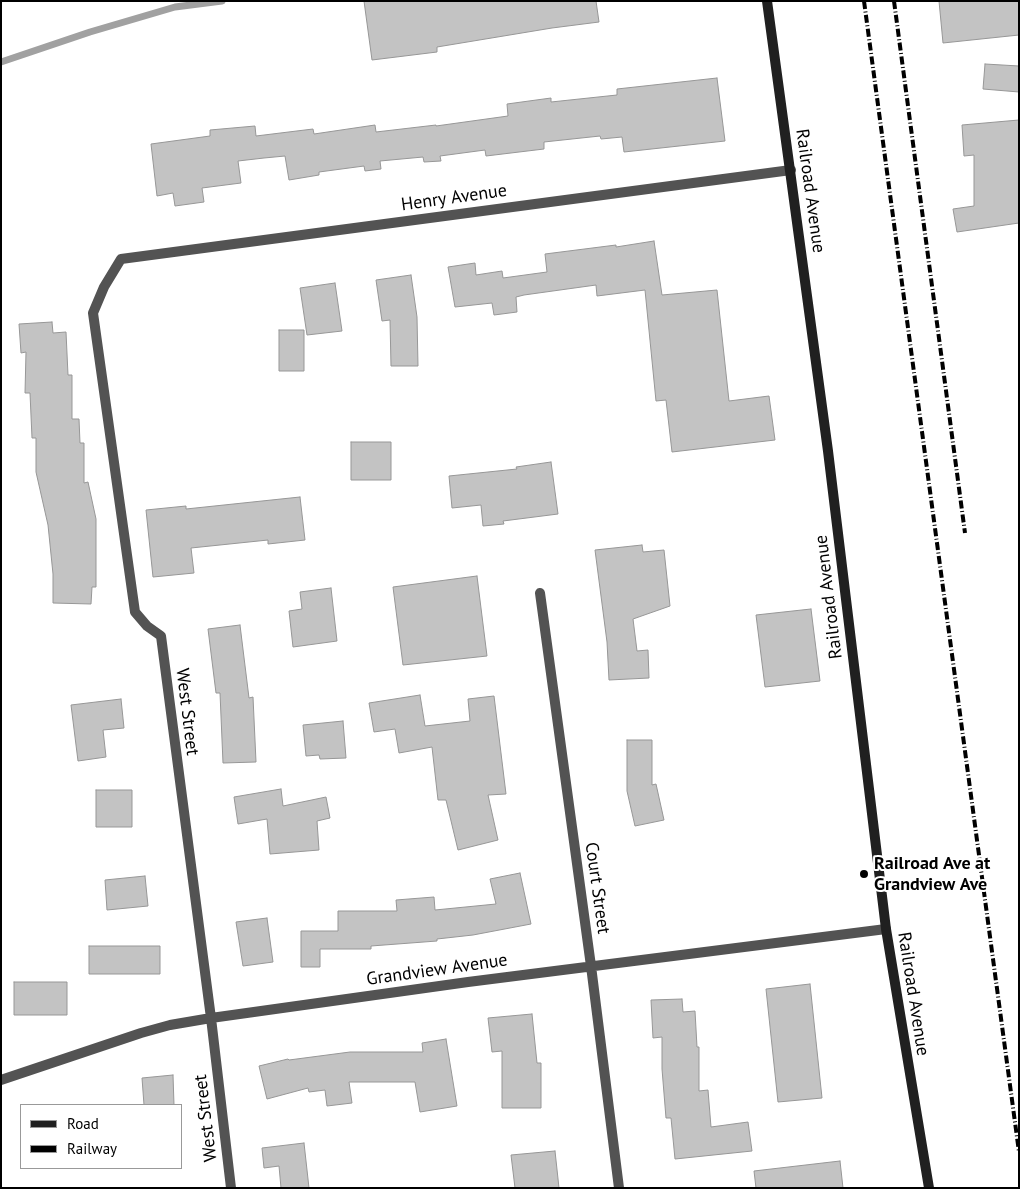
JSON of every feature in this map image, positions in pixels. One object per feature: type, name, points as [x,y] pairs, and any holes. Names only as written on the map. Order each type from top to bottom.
[{"type":"main road","name":"Railroad Avenue","points":[[767,1],[828,451],[886,929],[929,1188]]},
{"type":"street","name":"Henry Avenue","points":[[121,259],[791,170]]},
{"type":"street","name":"West Street","points":[[121,259],[104,287],[93,313],[135,612],[147,626],[161,636],[211,1018],[231,1188]]},
{"type":"street","name":"Court Street","points":[[540,592],[619,1188]]},
{"type":"street","name":"Grandview Avenue","points":[[2,1076],[141,1033],[170,1025],[211,1018],[468,982],[886,929]]},
{"type":"building","points":[[364,1],[596,1],[599,22],[437,47],[437,52],[372,60]]},
{"type":"building","points":[[939,1],[1019,1],[1019,35],[943,43]]},
{"type":"building","points":[[985,64],[1019,66],[1019,92],[983,89]]},
{"type":"building","points":[[717,78],[725,141],[624,152],[622,137],[601,139],[600,136],[544,142],[544,149],[486,156],[485,150],[440,156],[441,161],[424,162],[423,157],[380,161],[381,169],[365,171],[364,166],[319,172],[319,175],[289,180],[285,156],[264,158],[238,161],[241,183],[202,188],[204,202],[175,206],[173,193],[157,196],[151,144],[210,136],[210,130],[255,126],[256,136],[313,129],[314,134],[375,125],[376,132],[436,126],[508,116],[507,104],[551,98],[551,102],[617,95],[617,89]]},
{"type":"building","points":[[1019,120],[1019,223],[957,232],[953,209],[974,206],[974,155],[964,156],[962,125]]},
{"type":"building","points":[[654,241],[662,295],[717,290],[729,401],[769,396],[775,440],[672,452],[666,400],[656,401],[645,290],[597,296],[596,285],[524,295],[516,297],[517,312],[494,315],[492,303],[455,307],[448,267],[475,263],[476,275],[502,271],[503,278],[547,272],[545,254]]},
{"type":"building","points":[[411,275],[417,317],[418,366],[391,366],[390,320],[382,321],[376,280]]},
{"type":"building","points":[[335,283],[342,331],[307,335],[300,288]]},
{"type":"building","points":[[52,322],[53,333],[66,332],[68,375],[72,375],[72,419],[79,419],[80,443],[84,443],[84,483],[88,482],[96,519],[96,587],[92,587],[91,604],[53,603],[53,574],[48,525],[36,472],[36,438],[32,438],[30,393],[25,393],[26,352],[21,353],[19,324]]},
{"type":"building","points":[[279,330],[304,330],[304,371],[279,371]]},
{"type":"building","points":[[351,442],[391,442],[391,480],[351,480]]},
{"type":"building","points":[[551,462],[558,514],[503,521],[504,524],[483,526],[481,505],[452,508],[449,476],[517,469],[516,467]]},
{"type":"building","points":[[300,497],[305,540],[268,544],[268,540],[191,548],[194,573],[153,577],[146,510],[186,506],[186,509]]},
{"type":"building","points":[[642,545],[643,552],[664,550],[670,606],[633,619],[637,651],[648,650],[649,678],[609,680],[607,642],[595,550]]},
{"type":"building","points":[[477,576],[487,656],[403,665],[393,587]]},
{"type":"building","points":[[331,588],[337,641],[293,647],[289,611],[302,609],[300,592]]},
{"type":"building","points":[[811,609],[820,681],[765,687],[756,615]]},
{"type":"building","points":[[240,625],[249,698],[253,697],[256,762],[223,763],[220,693],[216,693],[208,629]]},
{"type":"building","points":[[420,695],[425,726],[470,721],[468,699],[494,696],[506,794],[488,795],[498,840],[458,850],[446,800],[438,800],[432,747],[399,753],[395,729],[374,732],[369,703]]},
{"type":"building","points":[[121,699],[124,728],[103,730],[106,757],[78,761],[71,705]]},
{"type":"building","points":[[343,721],[346,758],[320,759],[319,755],[306,756],[303,725]]},
{"type":"building","points":[[627,740],[652,740],[652,785],[656,784],[664,820],[635,826],[627,791]]},
{"type":"building","points":[[281,789],[283,806],[326,797],[330,818],[317,821],[319,850],[270,854],[267,819],[238,824],[234,797]]},
{"type":"building","points":[[96,790],[132,790],[132,827],[96,827]]},
{"type":"building","points":[[520,873],[531,924],[473,935],[437,939],[437,941],[371,946],[371,949],[320,949],[320,967],[301,967],[301,931],[338,931],[338,911],[397,911],[396,900],[434,897],[435,910],[496,904],[490,879]]},
{"type":"building","points":[[145,876],[148,906],[107,910],[105,880]]},
{"type":"building","points":[[267,918],[273,962],[243,966],[236,922]]},
{"type":"building","points":[[89,946],[160,946],[160,974],[89,974]]},
{"type":"building","points":[[14,982],[67,982],[67,1015],[14,1015]]},
{"type":"building","points":[[810,984],[822,1098],[778,1102],[766,989]]},
{"type":"building","points":[[682,999],[683,1012],[695,1011],[697,1047],[699,1047],[699,1091],[708,1090],[711,1127],[748,1122],[752,1151],[675,1159],[671,1118],[666,1118],[662,1069],[662,1037],[653,1038],[651,1000]]},
{"type":"building","points":[[532,1014],[537,1063],[541,1063],[541,1108],[502,1108],[502,1051],[492,1052],[488,1018]]},
{"type":"building","points":[[446,1039],[457,1106],[420,1112],[415,1082],[349,1082],[352,1103],[327,1106],[325,1090],[309,1092],[308,1088],[267,1099],[259,1066],[288,1059],[350,1052],[423,1052],[422,1043]]},
{"type":"building","points":[[173,1075],[174,1104],[144,1104],[142,1078]]},
{"type":"building","points":[[304,1143],[309,1188],[281,1188],[279,1166],[264,1168],[262,1148]]},
{"type":"building","points":[[555,1151],[559,1188],[515,1188],[511,1155]]},
{"type":"building","points":[[840,1161],[843,1188],[756,1188],[754,1171]]},
{"type":"waterway","points":[[1,62],[90,32],[175,7],[222,1]]},
{"type":"railway","points":[[864,1],[1019,1152]]},
{"type":"railway","points":[[894,1],[965,533]]},
{"type":"place","name":"Railroad Ave at Grandview Ave","points":[[864,874]]}]
